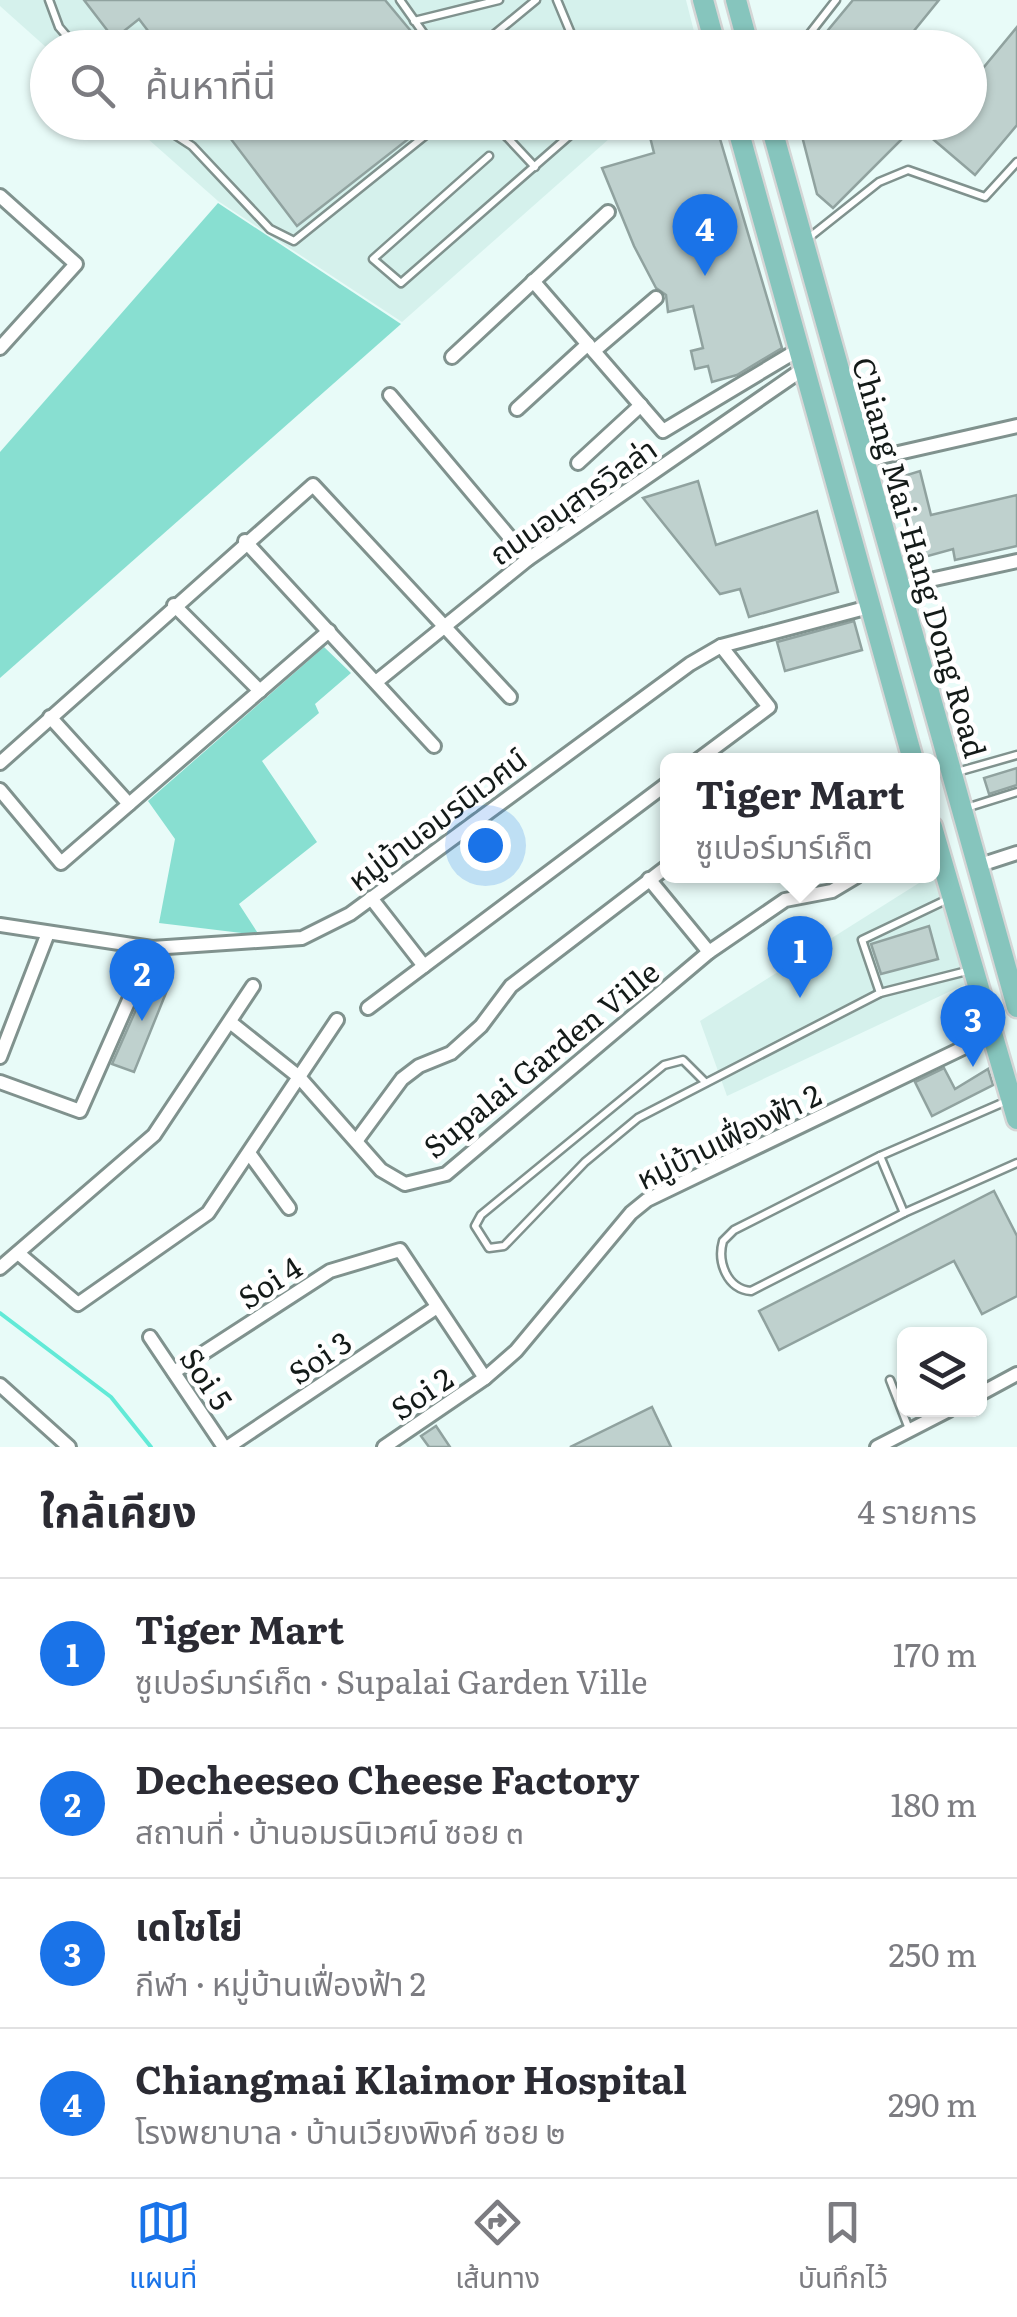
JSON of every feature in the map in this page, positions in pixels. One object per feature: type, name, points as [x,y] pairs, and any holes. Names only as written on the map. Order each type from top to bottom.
[{"type":"main road","points":[[703,0],[711,30]]},
{"type":"main road","points":[[736,0],[745,30]]},
{"type":"main road","name":"Chiang Mai-Hang Dong Road","points":[[741,140],[911,753]]},
{"type":"main road","name":"Chiang Mai-Hang Dong Road","points":[[775,140],[977,866],[1009,947],[1017,1007]]},
{"type":"main road","points":[[835,485],[865,469]]},
{"type":"main road","points":[[940,853],[1014,1109]]},
{"type":"street","points":[[0,348],[76,264],[2,202]]},
{"type":"street","points":[[452,357],[608,212]]},
{"type":"street","points":[[533,281],[663,431],[801,360]]},
{"type":"street","points":[[517,409],[656,298]]},
{"type":"street","name":"ถนนอนุสารวิลล่า","points":[[376,682],[528,559],[801,360]]},
{"type":"street","points":[[390,394],[528,559]]},
{"type":"street","points":[[578,463],[641,405]]},
{"type":"street","points":[[865,469],[1017,426]]},
{"type":"street","points":[[0,763],[245,541],[314,485],[510,697]]},
{"type":"street","points":[[245,541],[434,746]]},
{"type":"street","points":[[898,587],[1017,561]]},
{"type":"street","points":[[174,605],[260,691]]},
{"type":"street","name":"หมู่บ้านอมรนิเวศน์","points":[[0,925],[152,948],[302,938],[372,898],[646,692],[721,646],[869,607]]},
{"type":"street","points":[[0,790],[61,863],[329,630]]},
{"type":"street","points":[[707,753],[769,707],[721,646]]},
{"type":"street","points":[[50,718],[129,804]]},
{"type":"street","points":[[368,1008],[660,789]]},
{"type":"street","points":[[977,866],[1017,854]]},
{"type":"street","points":[[357,1140],[402,1078],[465,1042],[511,986],[660,872]]},
{"type":"street","points":[[650,879],[709,952]]},
{"type":"street","name":"Supalai Garden Ville","points":[[230,1022],[300,1077],[381,1170],[405,1184],[446,1174],[709,952],[785,900],[832,891],[846,883]]},
{"type":"street","points":[[372,898],[424,966]]},
{"type":"street","points":[[0,1057],[48,933]]},
{"type":"street","points":[[0,1082],[80,1111],[152,948]]},
{"type":"street","points":[[0,1268],[140,1150],[253,986]]},
{"type":"street","points":[[18,1253],[78,1304],[195,1226],[337,1020]]},
{"type":"street","name":"หมู่บ้านเฟื่องฟ้า 2","points":[[485,1378],[516,1351],[647,1200],[992,1034]]},
{"type":"street","points":[[248,1153],[290,1208]]},
{"type":"street","name":"Soi 4","points":[[174,1372],[330,1271],[400,1250],[438,1307]]},
{"type":"street","points":[[438,1307],[485,1378]]},
{"type":"street","name":"Soi 3","points":[[226,1447],[438,1307]]},
{"type":"street","name":"Soi 5","points":[[150,1337],[226,1447]]},
{"type":"street","points":[[987,1390],[1017,1374]]},
{"type":"street","name":"Soi 2","points":[[384,1447],[485,1378]]},
{"type":"street","points":[[0,1385],[69,1447]]},
{"type":"street","points":[[877,1447],[935,1417]]},
{"type":"lane","points":[[49,0],[62,30]]},
{"type":"lane","points":[[400,0],[421,30]]},
{"type":"lane","points":[[414,21],[499,0]]},
{"type":"lane","points":[[500,30],[536,0]]},
{"type":"lane","points":[[557,0],[569,30]]},
{"type":"lane","points":[[816,30],[836,0]]},
{"type":"lane","points":[[183,140],[270,229],[294,241],[420,140]]},
{"type":"lane","points":[[510,140],[534,167]]},
{"type":"lane","points":[[489,156],[373,260],[401,284],[565,140]]},
{"type":"lane","points":[[802,242],[879,182],[908,170],[985,197],[1017,162]]},
{"type":"lane","points":[[951,773],[1017,754]]},
{"type":"lane","points":[[961,810],[1017,792]]},
{"type":"lane","points":[[880,993],[862,940],[953,896]]},
{"type":"lane","points":[[705,1082],[683,1060],[664,1065],[480,1215],[475,1226],[477,1235],[489,1248],[504,1246],[618,1134],[670,1099],[705,1082],[880,993],[974,969]]},
{"type":"lane","points":[[1014,1109],[880,1156],[734,1230],[721,1247],[725,1272],[741,1290],[751,1291],[904,1213],[1017,1163]]},
{"type":"lane","points":[[880,1156],[904,1213]]},
{"type":"lane","points":[[890,1380],[910,1430]]},
{"type":"shaded area","points":[[0,0],[686,0],[694,30],[30,33],[0,6]]},
{"type":"shaded area","points":[[149,140],[608,140],[402,322],[218,201]]},
{"type":"shaded area","points":[[940,878],[970,982],[727,1096],[700,1021],[919,883],[940,883]]},
{"type":"green space","points":[[218,203],[401,324],[0,678],[0,452]]},
{"type":"green space","points":[[324,647],[351,673],[315,704],[319,713],[262,761],[317,842],[239,904],[259,935],[159,923],[175,839],[148,801]]},
{"type":"building","points":[[84,0],[385,0],[410,30],[147,30],[139,19],[125,30],[107,30]]},
{"type":"building","points":[[853,0],[939,0],[915,30],[828,30]]},
{"type":"building","points":[[1017,27],[1017,125],[975,175],[934,140],[987,140],[987,63]]},
{"type":"building","points":[[232,140],[407,140],[297,226]]},
{"type":"building","points":[[651,140],[720,140],[782,348],[737,375],[712,382],[708,366],[695,369],[691,351],[703,348],[693,306],[668,312],[666,295],[656,288],[634,246],[602,168],[654,153]]},
{"type":"building","points":[[803,140],[901,140],[833,208],[817,194]]},
{"type":"building","points":[[920,471],[931,515],[1017,495],[1017,546],[955,560],[953,549],[917,559],[897,478]]},
{"type":"building","points":[[698,481],[716,545],[817,511],[838,592],[749,617],[740,589],[720,594],[643,498]]},
{"type":"building","points":[[854,621],[862,650],[785,671],[777,642]]},
{"type":"building","points":[[1017,768],[1017,785],[989,794],[984,778]]},
{"type":"building","points":[[929,926],[938,959],[881,974],[871,944]]},
{"type":"building","points":[[153,971],[172,978],[134,1072],[112,1064]]},
{"type":"building","points":[[944,1068],[955,1089],[988,1069],[993,1085],[932,1116],[915,1082]]},
{"type":"building","points":[[994,1191],[1017,1236],[1017,1296],[982,1314],[954,1261],[779,1350],[759,1311]]},
{"type":"building","points":[[652,1407],[671,1447],[570,1447]]},
{"type":"building","points":[[436,1426],[450,1447],[429,1447],[421,1436]]},
{"type":"waterway","points":[[0,1313],[111,1397],[151,1447]]},
{"type":"place","name":"Chiangmai Klaimor Hospital","points":[[705,276]]},
{"type":"place","name":"Tiger Mart","points":[[800,998]]},
{"type":"place","name":"Decheeseo Cheese Factory","points":[[142,1021]]},
{"type":"place","name":"เดโชโย่","points":[[973,1067]]}]
